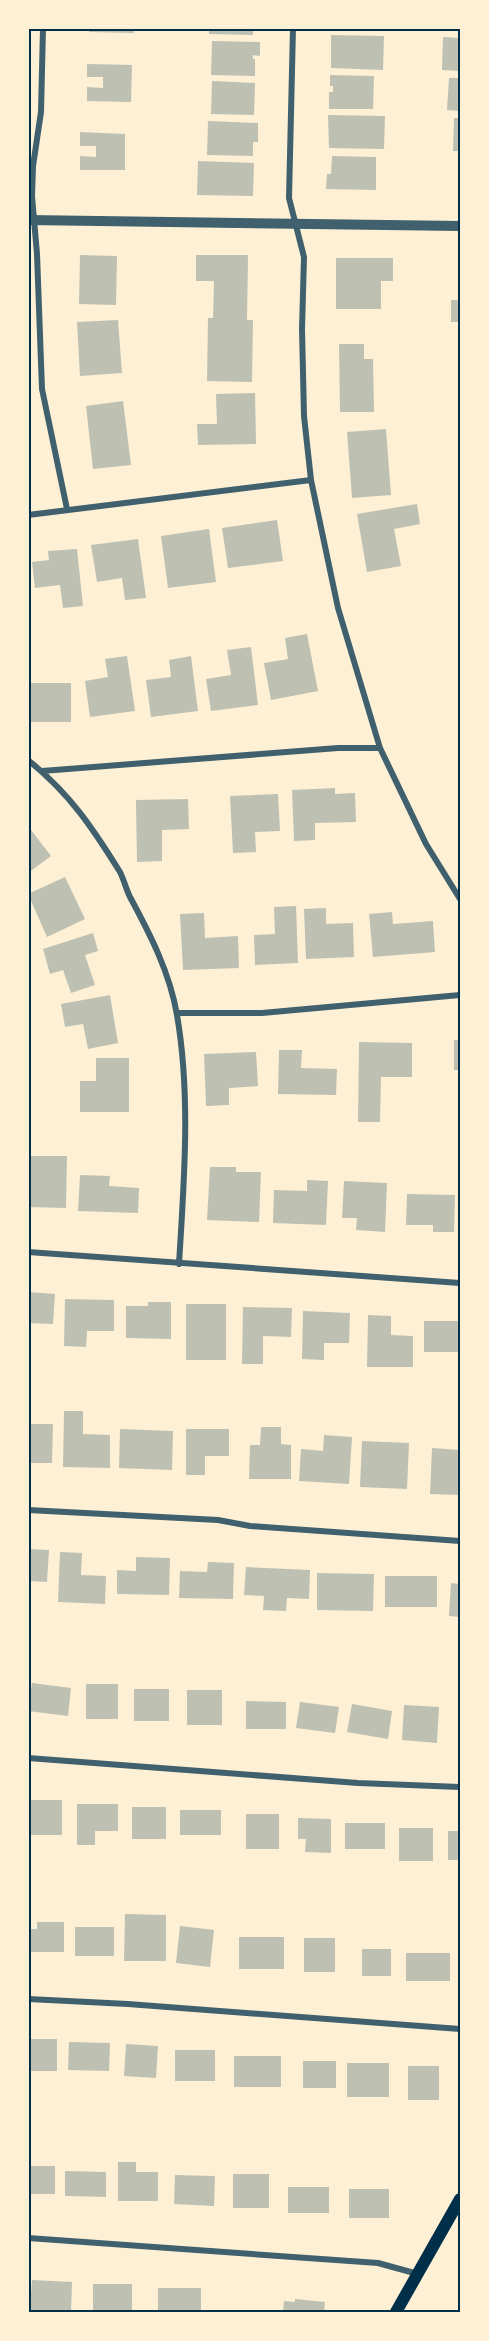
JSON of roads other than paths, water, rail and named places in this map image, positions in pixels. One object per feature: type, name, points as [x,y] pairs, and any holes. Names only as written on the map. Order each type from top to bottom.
[{"type":"main road","points":[[396,2313],[460,2199]]},
{"type":"street","points":[[44,28],[41,112],[33,166],[31,220],[37,254],[42,390],[67,509]]},
{"type":"street","points":[[293,28],[289,198],[304,257],[302,329],[304,416],[311,480],[338,608],[380,748],[426,844],[460,899]]},
{"type":"street","points":[[31,220],[460,226]]},
{"type":"street","points":[[28,515],[311,480]]},
{"type":"street","points":[[42,771],[338,748],[380,748]]},
{"type":"street","points":[[28,760],[42,771],[81,812],[120,873],[160,958],[177,1013],[184,1083],[184,1179],[179,1264]]},
{"type":"street","points":[[453,888],[460,884]]},
{"type":"street","points":[[177,1013],[262,1013],[460,995]]},
{"type":"street","points":[[28,1252],[179,1264],[253,1266],[460,1283]]},
{"type":"street","points":[[28,1509],[218,1520],[250,1526],[460,1541]]},
{"type":"street","points":[[28,1758],[358,1783],[460,1787]]},
{"type":"street","points":[[28,1999],[128,2004],[460,2029]]},
{"type":"street","points":[[28,2238],[378,2263],[419,2275]]}]
